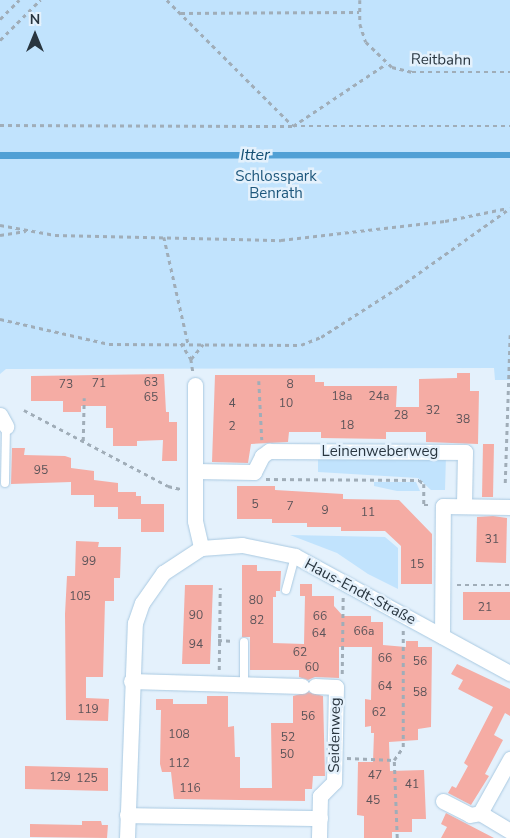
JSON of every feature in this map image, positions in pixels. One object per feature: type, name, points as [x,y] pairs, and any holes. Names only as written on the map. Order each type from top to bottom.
[{"type":"street","points":[[195,385],[195,521],[201,548]]},
{"type":"street","name":"Leinenweberweg","points":[[262,456],[269,451],[465,452],[464,506]]},
{"type":"street","points":[[195,471],[254,472],[262,456]]},
{"type":"street","points":[[442,636],[443,506],[510,507]]},
{"type":"street","name":"Haus-Endt-Straße","points":[[127,838],[131,681],[135,623],[142,603],[163,573],[201,548],[242,545],[295,556],[510,673]]},
{"type":"street","points":[[131,681],[244,685]]},
{"type":"street","name":"Seidenweg","points":[[244,685],[336,687],[334,782],[320,796],[320,838]]},
{"type":"street","points":[[480,813],[510,759]]},
{"type":"street","points":[[443,801],[470,815],[480,813],[510,831]]},
{"type":"street","points":[[127,815],[320,818]]},
{"type":"lane","points":[[3,421],[4,483]]},
{"type":"lane","points":[[286,590],[295,556]]},
{"type":"lane","points":[[244,642],[244,685]]},
{"type":"path","points":[[0,19],[19,0]]},
{"type":"path","points":[[0,40],[40,0]]},
{"type":"path","points":[[167,0],[293,126]]},
{"type":"path","points":[[293,126],[386,64],[366,42],[359,12],[360,0]]},
{"type":"path","points":[[181,13],[359,12]]},
{"type":"path","name":"Reitbahn","points":[[386,64],[412,72],[510,72]]},
{"type":"path","points":[[0,125],[510,126]]},
{"type":"path","points":[[0,225],[55,235],[281,240],[445,221],[510,208]]},
{"type":"path","points":[[0,319],[109,344],[188,343],[284,347],[308,343],[399,287],[510,208]]},
{"type":"path","points":[[0,235],[27,231]]},
{"type":"path","points":[[164,237],[188,343]]},
{"type":"path","points":[[505,483],[510,335]]},
{"type":"path","points":[[181,343],[191,359],[195,385]]},
{"type":"path","points":[[191,359],[203,344]]},
{"type":"path","points":[[259,381],[262,456]]},
{"type":"path","points":[[84,398],[84,441]]},
{"type":"path","points":[[24,410],[168,486],[195,492]]},
{"type":"path","name":"Leinenweberweg","points":[[254,472],[269,480],[419,480],[424,484],[424,505],[443,506]]},
{"type":"path","name":"Seidenweg","points":[[336,687],[342,681],[343,583]]},
{"type":"path","points":[[443,585],[510,585]]},
{"type":"path","points":[[219,684],[220,588]]},
{"type":"path","points":[[397,838],[394,760],[403,747],[402,615]]},
{"type":"path","points":[[218,640],[244,642]]},
{"type":"path","points":[[336,758],[394,760]]},
{"type":"green space","name":"Schlosspark Benrath","points":[[0,0],[510,0],[510,380],[495,380],[494,368],[6,369],[0,374]]},
{"type":"green space","points":[[318,456],[446,456],[445,490],[431,490],[418,478],[318,472]]},
{"type":"green space","points":[[374,482],[416,482],[420,491],[397,491],[374,486]]},
{"type":"green space","points":[[290,535],[385,537],[398,548],[398,589],[368,574],[337,553]]},
{"type":"water","name":"Itter","points":[[0,152],[510,152],[510,158],[0,159]]},
{"type":"building","points":[[457,373],[470,373],[470,391],[479,391],[478,444],[426,442],[426,432],[386,432],[386,439],[321,438],[321,432],[289,432],[288,442],[251,444],[248,463],[212,462],[215,375],[315,375],[315,382],[324,382],[324,386],[397,386],[396,407],[419,407],[419,379],[457,378]]},
{"type":"building","points":[[164,374],[166,412],[169,412],[169,422],[177,422],[177,461],[162,461],[163,440],[137,441],[137,446],[113,446],[113,428],[106,428],[106,406],[81,406],[81,412],[63,412],[63,401],[31,401],[31,376]]},
{"type":"building","points":[[483,444],[494,444],[493,497],[482,497]]},
{"type":"building","points":[[12,448],[25,448],[24,455],[65,456],[71,458],[71,468],[94,471],[94,480],[118,483],[118,492],[136,492],[136,496],[141,496],[141,504],[164,504],[164,532],[141,532],[141,519],[118,519],[118,507],[94,507],[94,495],[71,495],[71,482],[11,484]]},
{"type":"building","points":[[237,486],[275,486],[275,490],[343,494],[343,499],[399,500],[432,534],[432,584],[401,584],[401,546],[385,531],[341,531],[341,527],[307,527],[307,523],[272,523],[272,519],[237,519]]},
{"type":"building","points":[[493,516],[507,518],[506,563],[476,562],[477,517]]},
{"type":"building","points":[[76,541],[99,542],[98,547],[121,547],[120,578],[114,578],[114,601],[105,601],[103,677],[86,677],[86,698],[109,699],[108,721],[66,720],[65,614],[67,576],[75,576]]},
{"type":"building","points":[[242,565],[257,565],[257,571],[281,571],[280,591],[276,591],[276,597],[273,597],[273,643],[304,644],[305,596],[334,596],[334,606],[343,616],[371,616],[371,622],[383,622],[383,645],[406,647],[406,641],[418,641],[418,647],[432,647],[431,727],[418,729],[418,740],[389,742],[390,771],[424,770],[426,819],[412,819],[412,832],[392,832],[392,838],[364,838],[364,816],[357,815],[358,762],[373,762],[374,733],[371,733],[371,726],[365,727],[365,699],[371,700],[372,647],[339,647],[339,678],[315,677],[308,680],[299,677],[299,670],[250,670],[250,637],[242,637]]},
{"type":"building","points":[[300,584],[312,584],[312,596],[300,596]]},
{"type":"building","points":[[185,585],[213,585],[210,664],[182,664]]},
{"type":"building","points":[[463,592],[510,592],[510,620],[463,620]]},
{"type":"building","points":[[457,664],[510,689],[510,716],[505,713],[494,735],[503,740],[485,774],[489,776],[471,805],[448,793],[452,786],[456,788],[468,766],[464,763],[493,707],[458,689],[463,680],[451,674]]},
{"type":"building","points":[[308,692],[323,696],[325,776],[313,776],[312,789],[305,789],[305,801],[174,799],[171,772],[162,772],[160,764],[161,710],[156,710],[156,699],[173,699],[173,704],[207,704],[207,696],[228,696],[228,727],[234,726],[235,757],[240,757],[240,788],[272,788],[271,723],[293,723],[293,696]]},
{"type":"building","points":[[25,766],[108,768],[108,791],[25,789]]},
{"type":"building","points":[[446,813],[494,838],[441,838],[447,827],[441,824]]},
{"type":"building","points":[[82,821],[101,821],[102,825],[108,825],[107,838],[30,837],[30,824],[82,825]]}]
